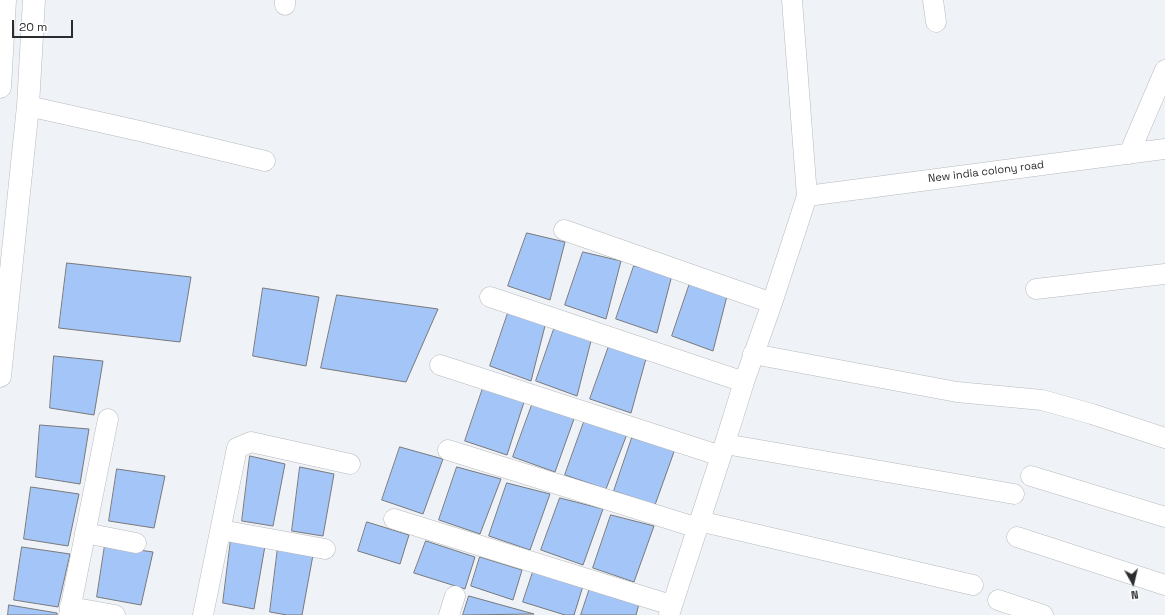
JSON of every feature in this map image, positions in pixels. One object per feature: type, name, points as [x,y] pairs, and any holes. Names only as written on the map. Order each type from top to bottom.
[{"type":"street","points":[[0,87],[5,0]]},
{"type":"street","points":[[0,376],[6,254],[28,106],[34,0]]},
{"type":"street","points":[[394,519],[670,610],[753,354],[772,303],[807,196],[792,0]]},
{"type":"street","points":[[934,0],[936,22]]},
{"type":"street","points":[[1129,154],[1165,70]]},
{"type":"street","points":[[28,106],[137,130],[265,161]]},
{"type":"street","name":"New india colony road","points":[[807,196],[1165,149]]},
{"type":"street","points":[[564,230],[772,303]]},
{"type":"street","points":[[1036,290],[1165,274]]},
{"type":"street","points":[[490,297],[744,382]]},
{"type":"street","points":[[753,354],[957,392],[1042,400],[1092,414],[1165,438]]},
{"type":"street","points":[[440,365],[723,450],[1014,494]]},
{"type":"street","points":[[108,419],[70,611],[115,615]]},
{"type":"street","points":[[203,615],[237,448],[251,442],[350,464]]},
{"type":"street","points":[[448,450],[699,524],[973,585]]},
{"type":"street","points":[[1031,476],[1165,517]]},
{"type":"street","points":[[221,530],[325,549]]},
{"type":"street","points":[[85,533],[136,543]]},
{"type":"street","points":[[1017,537],[1165,584]]},
{"type":"street","points":[[450,615],[455,596]]},
{"type":"street","points":[[998,600],[1043,615]]},
{"type":"building","points":[[527,233],[565,242],[550,300],[508,286]]},
{"type":"building","points":[[583,252],[621,261],[606,319],[565,305]]},
{"type":"building","points":[[67,263],[191,277],[180,342],[59,328]]},
{"type":"building","points":[[634,266],[672,275],[657,333],[616,319]]},
{"type":"building","points":[[690,283],[728,292],[713,351],[672,336]]},
{"type":"building","points":[[263,288],[319,297],[306,366],[253,356]]},
{"type":"building","points":[[337,295],[438,309],[406,382],[321,368]]},
{"type":"building","points":[[508,313],[546,322],[531,381],[490,366]]},
{"type":"building","points":[[554,329],[592,337],[577,396],[536,381]]},
{"type":"building","points":[[609,346],[647,355],[631,413],[590,399]]},
{"type":"building","points":[[54,356],[103,361],[94,415],[50,408]]},
{"type":"building","points":[[483,388],[524,402],[507,455],[465,441]]},
{"type":"building","points":[[532,405],[575,416],[555,472],[513,457]]},
{"type":"building","points":[[584,422],[627,434],[606,489],[565,475]]},
{"type":"building","points":[[40,425],[89,429],[80,484],[36,477]]},
{"type":"building","points":[[632,438],[675,449],[655,505],[614,491]]},
{"type":"building","points":[[400,447],[443,459],[423,514],[382,500]]},
{"type":"building","points":[[250,456],[285,464],[273,526],[242,521]]},
{"type":"building","points":[[300,467],[334,474],[323,536],[292,531]]},
{"type":"building","points":[[457,467],[501,479],[480,534],[439,520]]},
{"type":"building","points":[[117,469],[165,476],[154,528],[109,521]]},
{"type":"building","points":[[507,483],[550,494],[530,550],[489,536]]},
{"type":"building","points":[[31,487],[79,494],[68,546],[24,539]]},
{"type":"building","points":[[560,498],[603,509],[583,565],[541,550]]},
{"type":"building","points":[[611,515],[654,526],[634,582],[593,568]]},
{"type":"building","points":[[367,522],[409,535],[400,564],[358,551]]},
{"type":"building","points":[[231,539],[265,546],[254,609],[223,603]]},
{"type":"building","points":[[426,541],[475,557],[465,589],[414,573]]},
{"type":"building","points":[[105,545],[153,552],[141,605],[97,597]]},
{"type":"building","points":[[22,547],[70,554],[58,607],[14,600]]},
{"type":"building","points":[[278,547],[313,555],[302,615],[287,615],[270,612]]},
{"type":"building","points":[[480,557],[522,570],[513,600],[471,586]]},
{"type":"building","points":[[534,569],[583,586],[574,615],[565,615],[523,602]]},
{"type":"building","points":[[590,588],[639,604],[636,615],[581,615]]},
{"type":"building","points":[[469,596],[534,614],[463,615]]},
{"type":"building","points":[[9,605],[57,613],[57,615],[8,615]]}]
